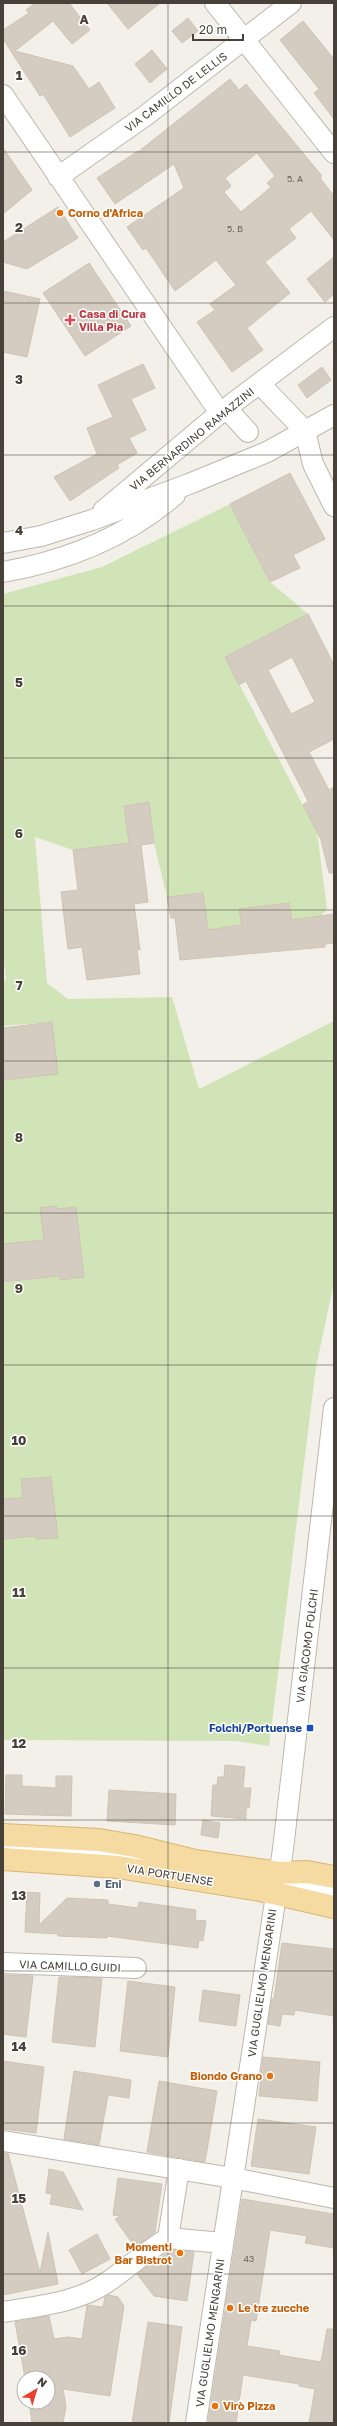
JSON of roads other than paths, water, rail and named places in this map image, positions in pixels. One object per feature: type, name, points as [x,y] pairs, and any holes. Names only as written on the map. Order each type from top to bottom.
[{"type":"main road","name":"VIA PORTUENSE","points":[[3,1835],[99,1840],[134,1846],[277,1883],[334,1907]]},
{"type":"main road","name":"VIA PORTUENSE","points":[[3,1860],[118,1867],[277,1883],[307,1872],[334,1878]]},
{"type":"street","points":[[215,3],[334,153]]},
{"type":"street","name":"VIA CAMILLO DE LELLIS","points":[[58,177],[145,116],[245,41],[291,3]]},
{"type":"street","points":[[6,107],[58,177],[223,410],[248,432]]},
{"type":"street","points":[[260,384],[334,327]]},
{"type":"street","name":"VIA BERNARDINO RAMAZZINI","points":[[92,520],[223,410],[260,384],[305,431]]},
{"type":"street","name":"VIA BERNARDINO RAMAZZINI","points":[[3,543],[41,536],[92,520],[189,484],[267,452],[334,415]]},
{"type":"street","points":[[305,431],[313,464],[334,506]]},
{"type":"street","name":"VIA BERNARDINO RAMAZZINI","points":[[3,572],[70,555],[104,540],[148,516],[189,484]]},
{"type":"street","name":"VIA GIACOMO FOLCHI","points":[[277,1883],[334,1408]]},
{"type":"street","name":"VIA PORTUENSE","points":[[3,1846],[195,1861]]},
{"type":"street","name":"VIA PORTUENSE","points":[[277,1883],[304,1883],[334,1891]]},
{"type":"street","name":"VIA GUGLIELMO MENGARINI","points":[[196,2423],[277,1883]]},
{"type":"street","name":"VIA CAMILLO GUIDI","points":[[3,1963],[136,1968]]},
{"type":"street","points":[[3,2141],[68,2153],[233,2178],[334,2198]]},
{"type":"street","points":[[3,2154],[34,2158],[68,2153]]},
{"type":"street","points":[[168,2238],[179,2169]]},
{"type":"street","points":[[3,2312],[68,2300],[87,2293],[105,2284],[168,2238],[223,2244]]},
{"type":"place","name":"Corno d'Africa","points":[[60,213]]},
{"type":"place","name":"Casa di Cura Villa Pia","points":[[70,320]]},
{"type":"place","name":"Folchi/Portuense","points":[[310,1728]]},
{"type":"place","name":"Eni","points":[[97,1884]]},
{"type":"place","name":"Biondo Grano","points":[[270,2076]]},
{"type":"place","name":"Momenti Bar Bistrot","points":[[180,2253]]},
{"type":"place","name":"Le tre zucche","points":[[230,2308]]},
{"type":"place","name":"Virò Pizza","points":[[215,2406]]}]
